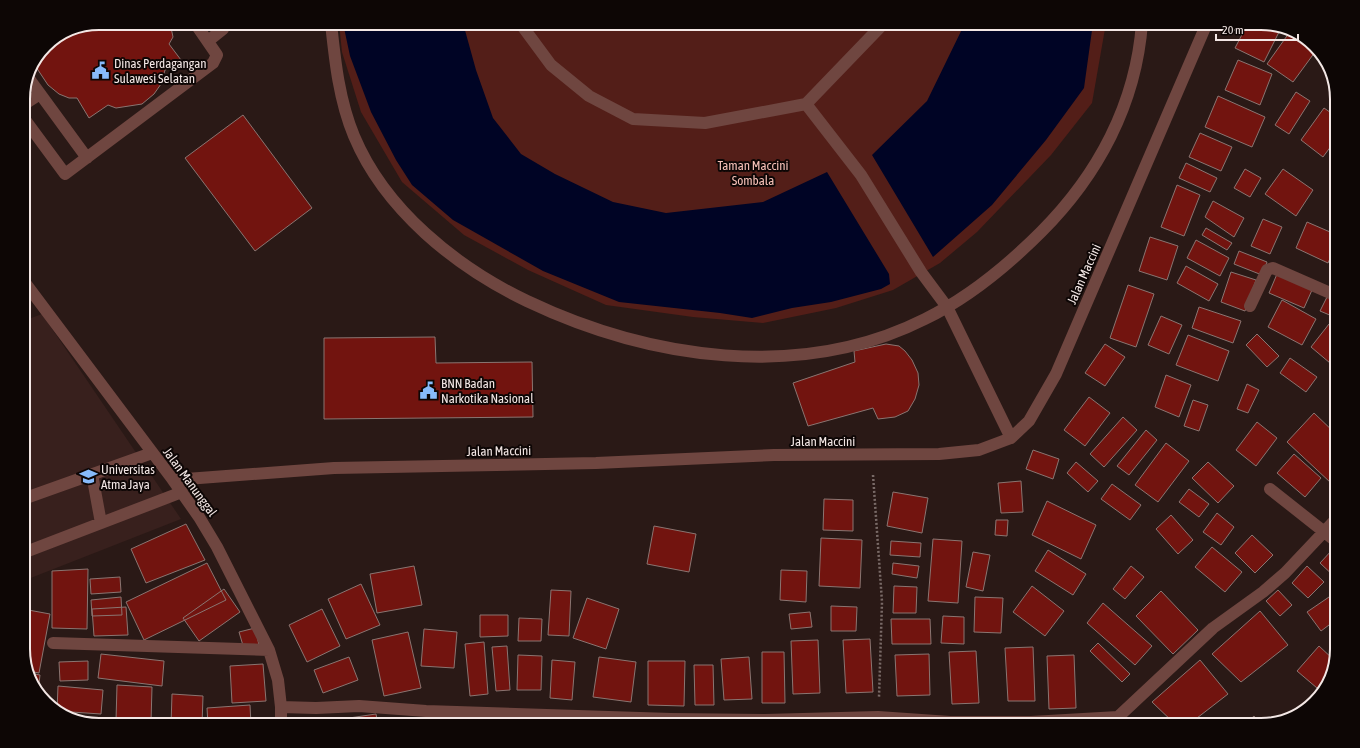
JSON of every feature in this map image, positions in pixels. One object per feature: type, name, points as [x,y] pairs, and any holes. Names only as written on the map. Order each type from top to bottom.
[{"type":"street","points":[[30,126],[65,174],[213,63],[217,55],[200,30]]},
{"type":"street","points":[[208,41],[222,30]]},
{"type":"street","points":[[332,30],[338,80],[344,109],[354,137],[384,188],[403,210],[446,250],[492,282],[542,308],[601,330],[666,347],[700,353],[739,357],[797,356],[827,351],[875,339],[911,326],[947,307],[989,278],[1024,249],[1052,221],[1089,175],[1120,119],[1138,56],[1141,30]]},
{"type":"street","points":[[525,30],[552,65],[589,96],[634,119],[705,122],[806,104],[877,30]]},
{"type":"street","name":"Jalan Maccini","points":[[173,480],[334,468],[596,463],[774,455],[939,454],[979,450],[1011,438],[1029,421],[1056,374],[1204,30]]},
{"type":"street","points":[[32,82],[87,158]]},
{"type":"street","points":[[30,100],[40,94]]},
{"type":"street","points":[[806,104],[861,175],[921,272],[947,307],[1011,438]]},
{"type":"street","points":[[1250,306],[1267,270],[1272,268],[1330,293]]},
{"type":"street","name":"Jalan Manunggal","points":[[30,289],[182,492],[199,517],[231,572],[269,650],[278,680],[282,707],[281,718]]},
{"type":"street","points":[[30,496],[152,453]]},
{"type":"street","points":[[92,474],[101,523]]},
{"type":"street","points":[[1270,489],[1330,536]]},
{"type":"street","points":[[30,550],[182,492]]},
{"type":"street","points":[[1125,718],[1214,628],[1258,596],[1285,573],[1330,524]]},
{"type":"street","points":[[53,643],[269,650]]},
{"type":"street","points":[[282,707],[316,708],[359,706],[526,718]]},
{"type":"street","points":[[840,718],[892,718]]},
{"type":"path","points":[[871,454],[882,602],[878,717]]},
{"type":"shaded area","name":"Universitas Atma Jaya","points":[[42,314],[181,519],[30,578],[30,318]]},
{"type":"green space","name":"Taman Maccini Sombala","points":[[340,30],[1105,30],[1092,103],[1051,155],[977,232],[940,263],[893,290],[836,308],[763,323],[693,317],[606,305],[528,270],[464,235],[402,182],[361,112],[342,52]]},
{"type":"water","points":[[344,30],[465,30],[476,70],[493,118],[521,154],[555,174],[613,202],[666,213],[763,202],[827,172],[889,274],[890,284],[881,289],[831,302],[792,308],[752,318],[619,302],[543,271],[453,220],[412,185],[396,160],[371,112],[350,56]]},
{"type":"water","points":[[962,30],[1092,30],[1084,88],[1046,140],[992,205],[933,257],[872,155],[927,101]]},
{"type":"building","name":"Dinas Perdagangan Sulawesi Selatan","points":[[172,30],[173,37],[169,44],[181,60],[165,70],[161,84],[154,94],[142,104],[116,108],[108,105],[89,118],[77,98],[69,98],[59,94],[48,85],[37,68],[44,57],[53,47],[64,39],[90,31]]},
{"type":"building","points":[[1244,30],[1279,32],[1264,62],[1235,48]]},
{"type":"building","points":[[1287,35],[1307,47],[1314,54],[1293,82],[1267,64]]},
{"type":"building","points":[[1238,60],[1272,74],[1260,105],[1225,90]]},
{"type":"building","points":[[1296,92],[1310,101],[1289,134],[1275,125]]},
{"type":"building","points":[[1218,96],[1265,117],[1252,147],[1205,127]]},
{"type":"building","points":[[1324,108],[1330,112],[1330,148],[1323,157],[1301,140]]},
{"type":"building","points":[[243,115],[312,208],[255,251],[185,158]]},
{"type":"building","points":[[1200,133],[1232,147],[1221,171],[1189,157]]},
{"type":"building","points":[[1186,163],[1217,178],[1210,192],[1179,178]]},
{"type":"building","points":[[1245,169],[1261,178],[1250,197],[1234,188]]},
{"type":"building","points":[[1283,169],[1313,190],[1296,216],[1265,194]]},
{"type":"building","points":[[1177,185],[1200,195],[1184,236],[1161,227]]},
{"type":"building","points":[[1213,201],[1244,218],[1234,237],[1205,217]]},
{"type":"building","points":[[1263,219],[1282,227],[1270,254],[1251,246]]},
{"type":"building","points":[[1307,222],[1330,232],[1330,259],[1328,263],[1296,248]]},
{"type":"building","points":[[1206,228],[1232,243],[1227,250],[1202,235]]},
{"type":"building","points":[[1150,237],[1178,246],[1167,280],[1139,271]]},
{"type":"building","points":[[1196,240],[1229,258],[1220,276],[1187,258]]},
{"type":"building","points":[[1239,251],[1267,262],[1262,275],[1234,264]]},
{"type":"building","points":[[1186,266],[1218,284],[1209,301],[1177,283]]},
{"type":"building","points":[[1231,272],[1256,280],[1245,311],[1221,302]]},
{"type":"building","points":[[1277,274],[1312,290],[1304,308],[1269,293]]},
{"type":"building","points":[[1128,285],[1154,294],[1136,347],[1110,338]]},
{"type":"building","points":[[1328,295],[1330,296],[1330,315],[1320,311]]},
{"type":"building","points":[[1282,300],[1316,319],[1302,345],[1268,327]]},
{"type":"building","points":[[1199,307],[1241,321],[1233,343],[1192,328]]},
{"type":"building","points":[[1161,316],[1182,325],[1169,354],[1148,345]]},
{"type":"building","points":[[1329,324],[1330,363],[1311,347]]},
{"type":"building","points":[[1257,334],[1279,356],[1267,367],[1246,345]]},
{"type":"building","points":[[1188,335],[1229,351],[1218,381],[1176,365]]},
{"type":"building","name":"BNN Badan Narkotika Nasional","points":[[435,337],[436,363],[532,362],[533,417],[324,419],[324,338]]},
{"type":"building","points":[[886,344],[899,346],[905,351],[912,360],[918,373],[919,385],[915,399],[908,411],[895,417],[878,419],[873,408],[808,426],[793,383],[855,362],[854,351]]},
{"type":"building","points":[[1105,344],[1125,357],[1105,386],[1085,373]]},
{"type":"building","points":[[1290,358],[1317,377],[1306,392],[1280,373]]},
{"type":"building","points":[[1166,375],[1191,385],[1179,417],[1155,407]]},
{"type":"building","points":[[1247,384],[1259,390],[1248,413],[1237,409]]},
{"type":"building","points":[[1089,397],[1110,413],[1085,446],[1064,430]]},
{"type":"building","points":[[1193,400],[1208,405],[1199,431],[1184,426]]},
{"type":"building","points":[[1314,413],[1330,428],[1330,482],[1287,442]]},
{"type":"building","points":[[1123,417],[1137,430],[1104,467],[1090,454]]},
{"type":"building","points":[[1257,422],[1277,438],[1256,466],[1236,450]]},
{"type":"building","points":[[1146,430],[1157,440],[1129,475],[1117,466]]},
{"type":"building","points":[[1166,443],[1189,461],[1158,502],[1135,485]]},
{"type":"building","points":[[1033,450],[1059,459],[1053,479],[1026,469]]},
{"type":"building","points":[[1294,454],[1321,478],[1305,497],[1277,473]]},
{"type":"building","points":[[1076,462],[1098,481],[1088,492],[1067,473]]},
{"type":"building","points":[[1208,462],[1234,486],[1218,503],[1192,478]]},
{"type":"building","points":[[1021,481],[1023,512],[1001,513],[998,483]]},
{"type":"building","points":[[1112,484],[1141,505],[1130,520],[1101,499]]},
{"type":"building","points":[[1189,489],[1209,504],[1199,517],[1179,502]]},
{"type":"building","points":[[893,492],[928,498],[922,533],[887,526]]},
{"type":"building","points":[[824,499],[853,500],[853,531],[823,530]]},
{"type":"building","points":[[1047,501],[1096,525],[1081,559],[1032,535]]},
{"type":"building","points":[[1217,513],[1234,527],[1221,545],[1203,532]]},
{"type":"building","points":[[1171,515],[1193,540],[1178,554],[1156,529]]},
{"type":"building","points":[[996,520],[1008,520],[1007,536],[995,535]]},
{"type":"building","points":[[186,524],[205,560],[146,583],[131,549]]},
{"type":"building","points":[[654,526],[696,534],[689,572],[647,564]]},
{"type":"building","points":[[1252,535],[1273,555],[1255,573],[1235,553]]},
{"type":"building","points":[[821,538],[862,540],[860,588],[819,586]]},
{"type":"building","points":[[933,539],[962,541],[958,603],[928,601]]},
{"type":"building","points":[[891,541],[921,543],[920,557],[890,555]]},
{"type":"building","points":[[1212,547],[1242,572],[1225,592],[1195,567]]},
{"type":"building","points":[[1048,550],[1086,574],[1073,595],[1035,571]]},
{"type":"building","points":[[973,552],[990,555],[983,591],[966,587]]},
{"type":"building","points":[[1330,552],[1330,572],[1320,563]]},
{"type":"building","points":[[207,563],[226,600],[144,640],[126,602]]},
{"type":"building","points":[[893,563],[919,566],[917,578],[892,574]]},
{"type":"building","points":[[414,566],[422,605],[377,613],[370,574]]},
{"type":"building","points":[[1131,566],[1144,577],[1125,599],[1113,589]]},
{"type":"building","points":[[1307,566],[1324,582],[1308,598],[1292,583]]},
{"type":"building","points":[[88,569],[87,629],[52,628],[52,571]]},
{"type":"building","points":[[781,570],[807,571],[806,602],[780,600]]},
{"type":"building","points":[[120,577],[121,592],[91,594],[90,579]]},
{"type":"building","points":[[361,584],[380,625],[346,639],[328,599]]},
{"type":"building","points":[[894,586],[917,587],[916,613],[893,613]]},
{"type":"building","points":[[1032,586],[1064,611],[1045,636],[1013,612]]},
{"type":"building","points":[[224,589],[240,612],[199,641],[183,618]]},
{"type":"building","points":[[551,590],[571,591],[569,636],[548,635]]},
{"type":"building","points":[[1278,590],[1292,605],[1280,616],[1266,601]]},
{"type":"building","points":[[1161,591],[1198,630],[1173,654],[1136,616]]},
{"type":"building","points":[[121,597],[122,615],[92,616],[91,600]]},
{"type":"building","points":[[975,597],[1003,598],[1001,633],[974,632]]},
{"type":"building","points":[[1329,597],[1330,598],[1330,624],[1321,631],[1307,612]]},
{"type":"building","points":[[587,598],[619,609],[606,649],[573,638]]},
{"type":"building","points":[[1103,603],[1152,646],[1135,665],[1087,623]]},
{"type":"building","points":[[831,606],[857,607],[856,631],[831,631]]},
{"type":"building","points":[[126,607],[128,635],[94,636],[92,609]]},
{"type":"building","points":[[322,609],[340,646],[307,662],[289,625]]},
{"type":"building","points":[[30,610],[50,614],[39,673],[34,672],[31,663]]},
{"type":"building","points":[[1260,611],[1288,645],[1241,682],[1212,654]]},
{"type":"building","points":[[810,612],[812,627],[791,629],[789,614]]},
{"type":"building","points":[[480,615],[508,615],[508,636],[480,637]]},
{"type":"building","points":[[943,616],[964,617],[964,644],[941,643]]},
{"type":"building","points":[[519,618],[542,619],[541,641],[518,641]]},
{"type":"building","points":[[891,619],[930,619],[931,644],[892,644]]},
{"type":"building","points":[[255,628],[259,645],[244,649],[239,632]]},
{"type":"building","points":[[424,629],[457,632],[454,668],[421,666]]},
{"type":"building","points":[[408,632],[421,688],[384,696],[372,640]]},
{"type":"building","points":[[870,639],[873,692],[846,693],[843,640]]},
{"type":"building","points":[[818,640],[820,693],[793,694],[791,641]]},
{"type":"building","points":[[484,642],[488,694],[470,696],[465,644]]},
{"type":"building","points":[[1098,643],[1130,674],[1122,682],[1090,651]]},
{"type":"building","points":[[507,646],[510,690],[496,691],[492,647]]},
{"type":"building","points":[[1319,646],[1329,656],[1328,667],[1323,680],[1317,688],[1297,671]]},
{"type":"building","points":[[1033,647],[1035,701],[1008,701],[1005,648]]},
{"type":"building","points":[[976,651],[979,703],[952,704],[949,652]]},
{"type":"building","points":[[762,652],[784,652],[785,703],[762,703]]},
{"type":"building","points":[[101,654],[164,661],[162,686],[98,678]]},
{"type":"building","points":[[929,654],[930,695],[897,696],[895,655]]},
{"type":"building","points":[[518,655],[542,656],[541,690],[517,690]]},
{"type":"building","points":[[1074,655],[1076,708],[1049,709],[1047,656]]},
{"type":"building","points":[[349,657],[358,680],[323,693],[314,670]]},
{"type":"building","points":[[599,657],[636,662],[631,702],[593,697]]},
{"type":"building","points":[[749,657],[752,699],[724,700],[721,659]]},
{"type":"building","points":[[552,660],[575,662],[572,700],[550,698]]},
{"type":"building","points":[[1200,660],[1228,694],[1197,718],[1169,718],[1152,702]]},
{"type":"building","points":[[88,661],[88,680],[60,681],[59,662]]},
{"type":"building","points":[[648,661],[685,661],[684,706],[648,705]]},
{"type":"building","points":[[263,664],[266,701],[232,703],[230,666]]},
{"type":"building","points":[[694,665],[713,665],[714,705],[695,705]]},
{"type":"building","points":[[35,674],[40,675],[39,683]]},
{"type":"building","points":[[117,685],[152,687],[151,718],[116,718]]},
{"type":"building","points":[[58,686],[103,690],[101,714],[70,712],[57,704]]},
{"type":"building","points":[[172,694],[203,696],[202,718],[171,718]]},
{"type":"building","points":[[250,705],[251,718],[208,718],[207,708]]},
{"type":"building","points":[[376,714],[377,718],[349,718]]},
{"type":"place","name":"Dinas Perdagangan Sulawesi Selatan","points":[[101,70]]},
{"type":"place","name":"BNN Badan Narkotika Nasional","points":[[428,390]]},
{"type":"place","name":"Universitas Atma Jaya","points":[[88,476]]}]
